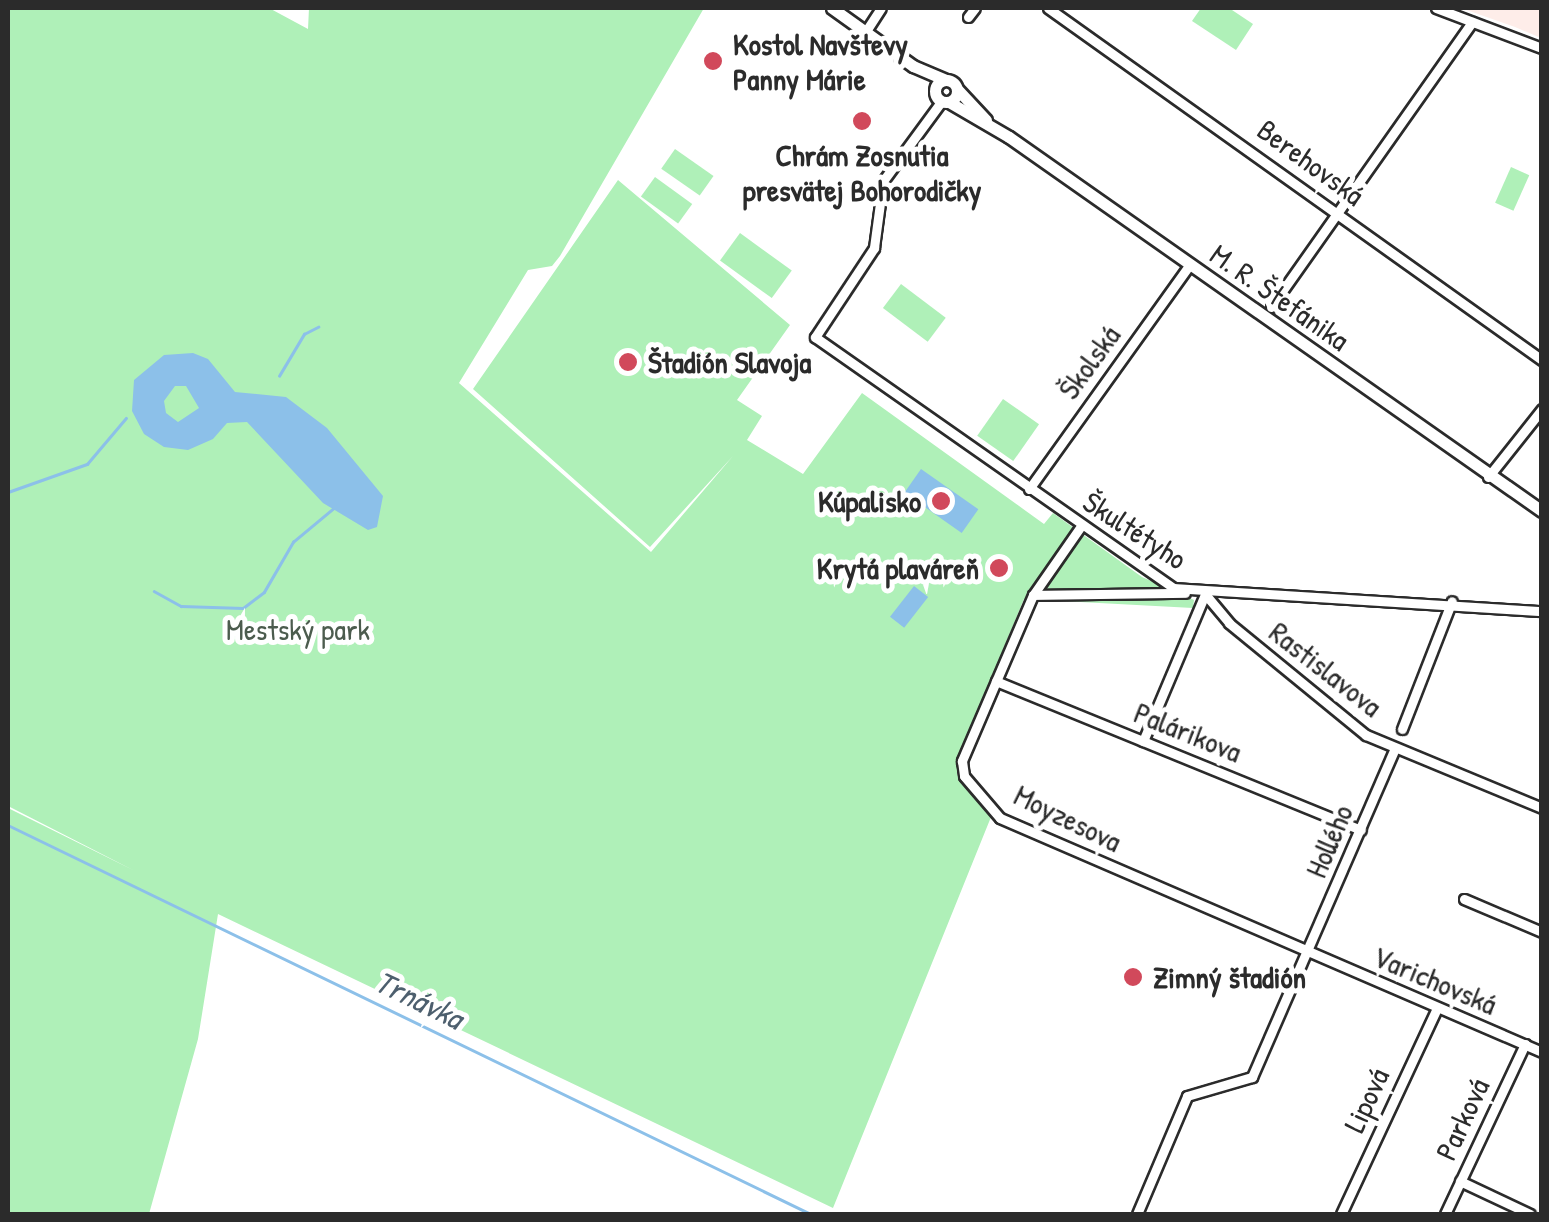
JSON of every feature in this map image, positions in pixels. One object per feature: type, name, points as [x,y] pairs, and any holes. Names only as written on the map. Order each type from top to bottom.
[{"type":"street","name":"M. R. Štefánika","points":[[832,8],[914,66],[946,80],[989,123]]},
{"type":"street","points":[[866,31],[882,8]]},
{"type":"street","points":[[968,17],[975,8]]},
{"type":"street","name":"Berehovská","points":[[1048,8],[1542,360]]},
{"type":"street","points":[[1436,8],[1542,48]]},
{"type":"street","points":[[1270,307],[1341,214],[1472,22]]},
{"type":"street","name":"M. R. Štefánika","points":[[914,66],[942,99],[989,123],[1488,477],[1542,511]]},
{"type":"street","points":[[942,99],[946,80]]},
{"type":"street","points":[[942,99],[958,90]]},
{"type":"street","name":"Škultétyho","points":[[942,99],[882,182],[874,248],[815,338],[1081,526],[1187,593],[1452,601],[1542,611]]},
{"type":"street","name":"Školská","points":[[1028,489],[1190,264]]},
{"type":"street","points":[[1488,477],[1542,408]]},
{"type":"street","name":"Moyzesova","points":[[1081,526],[1033,595],[960,769],[1000,818],[1309,954]]},
{"type":"street","points":[[1033,595],[1187,593]]},
{"type":"street","points":[[1143,741],[1205,594]]},
{"type":"street","name":"Rastislavova","points":[[1205,594],[1229,623],[1366,735],[1542,808]]},
{"type":"street","points":[[1402,729],[1452,601]]},
{"type":"street","name":"Palárikova","points":[[996,682],[1361,830]]},
{"type":"street","name":"Hollého","points":[[1137,1214],[1187,1096],[1252,1077],[1309,954],[1394,748]]},
{"type":"street","points":[[1464,899],[1542,932]]},
{"type":"street","name":"Varichovská","points":[[1309,954],[1542,1052]]},
{"type":"street","name":"Lipová","points":[[1341,1214],[1438,1008]]},
{"type":"street","name":"Parková","points":[[1445,1214],[1525,1044]]},
{"type":"street","points":[[1460,1181],[1530,1214]]},
{"type":"shaded area","points":[[1461,8],[1541,8],[1541,38],[1515,27]]},
{"type":"green space","name":"Mestský park","points":[[8,8],[269,8],[308,29],[309,8],[704,8],[560,256],[552,266],[528,270],[459,383],[651,552],[733,456],[650,547],[473,389],[618,180],[790,325],[737,400],[762,416],[747,440],[803,474],[862,393],[1044,524],[1053,513],[1142,577],[1194,600],[1193,608],[1024,599],[957,761],[957,774],[991,817],[833,1208],[218,914],[198,1039],[149,1214],[8,1214],[8,808],[133,870],[8,806]]},
{"type":"green space","points":[[1201,8],[1229,8],[1253,24],[1236,50],[1192,21]]},
{"type":"green space","points":[[675,149],[714,176],[700,196],[661,169]]},
{"type":"green space","points":[[1511,167],[1529,175],[1513,211],[1495,203]]},
{"type":"green space","points":[[655,177],[692,204],[678,223],[641,196]]},
{"type":"green space","points":[[740,233],[792,271],[772,298],[720,261]]},
{"type":"green space","points":[[901,284],[946,318],[928,342],[883,308]]},
{"type":"green space","points":[[1003,399],[1039,424],[1013,461],[977,436]]},
{"type":"water","points":[[193,353],[208,359],[235,392],[286,397],[327,428],[383,496],[377,527],[368,530],[323,503],[247,422],[227,423],[213,439],[188,450],[164,447],[144,434],[132,411],[134,380],[164,355]],"holes":[[[175,386],[186,386],[199,408],[178,422],[166,413],[164,401]]]},
{"type":"water","name":"Kúpalisko","points":[[921,469],[978,509],[962,533],[904,493]]},
{"type":"water","points":[[914,586],[928,597],[904,628],[890,617]]},
{"type":"waterway","points":[[279,376],[304,334],[318,327]]},
{"type":"waterway","points":[[8,492],[87,464],[126,418]]},
{"type":"waterway","points":[[154,591],[181,606],[243,608],[264,592],[293,542],[335,507]]},
{"type":"waterway","name":"Trnávka","points":[[8,825],[811,1214]]},
{"type":"place","name":"Kostol Navštevy Panny Márie","points":[[713,61]]},
{"type":"place","name":"Chrám Zosnutia presvätej Bohorodičky","points":[[862,121]]},
{"type":"place","name":"Štadión Slavoja","points":[[628,362]]},
{"type":"place","name":"Kúpalisko","points":[[941,501]]},
{"type":"place","name":"Krytá plaváreň","points":[[999,568]]},
{"type":"place","name":"Zimný štadión","points":[[1133,977]]}]
